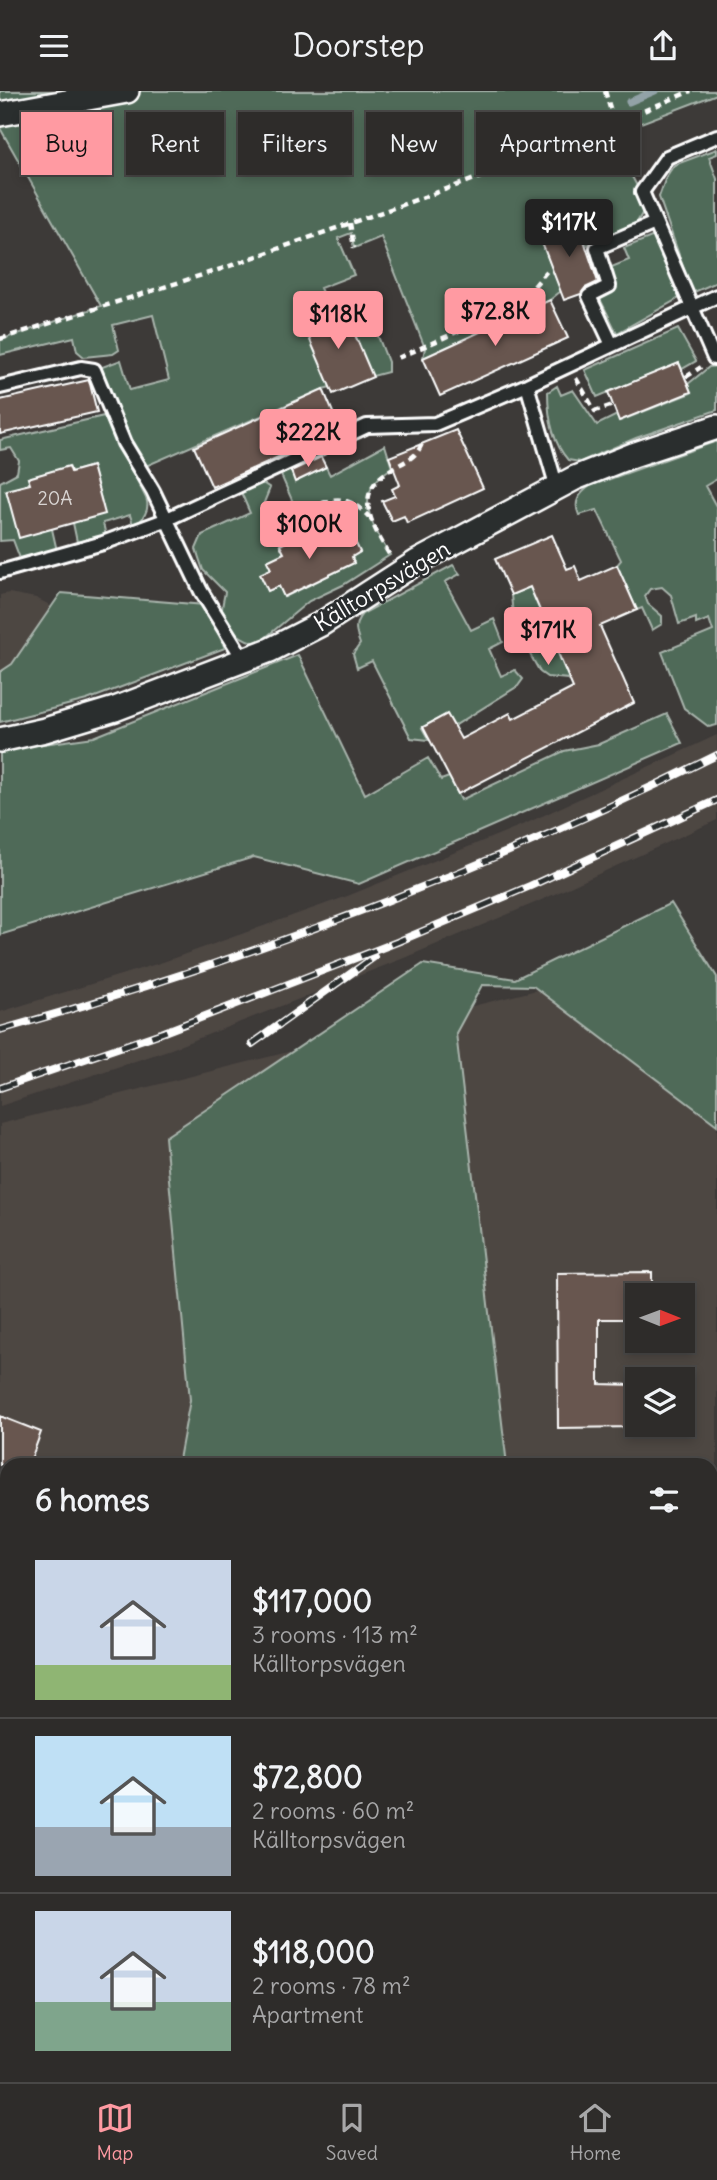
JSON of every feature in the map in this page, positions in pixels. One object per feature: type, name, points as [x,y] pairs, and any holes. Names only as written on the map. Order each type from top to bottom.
[{"type":"street","points":[[0,114],[127,91]]},
{"type":"street","name":"Källtorpsvägen","points":[[0,740],[115,709],[244,660],[321,624],[400,572],[575,478],[717,427]]},
{"type":"lane","points":[[714,358],[642,192],[667,157],[717,136]]},
{"type":"lane","points":[[612,345],[589,296],[609,286],[597,248],[655,223]]},
{"type":"lane","points":[[0,572],[103,543],[165,520],[367,426],[435,424],[527,385],[717,296]]},
{"type":"lane","points":[[0,387],[81,368],[94,370],[124,443],[153,491],[201,591],[244,660]]},
{"type":"lane","points":[[527,385],[557,488]]},
{"type":"path","points":[[605,91],[612,112]]},
{"type":"path","points":[[640,112],[691,91]]},
{"type":"path","points":[[0,339],[221,269],[486,175]]},
{"type":"path","points":[[635,175],[642,192]]},
{"type":"path","points":[[350,223],[354,248]]},
{"type":"path","points":[[398,358],[518,305],[547,271]]},
{"type":"path","points":[[569,365],[594,411],[613,405]]},
{"type":"path","points":[[369,517],[369,496],[378,476],[416,455],[421,447],[425,425]]},
{"type":"path","points":[[289,517],[330,499],[339,498],[356,505],[369,517],[400,572]]},
{"type":"shaded area","points":[[9,593],[36,598],[48,604],[60,617],[0,712],[0,595]]},
{"type":"shaded area","points":[[717,735],[717,820],[537,902],[404,958],[171,1049],[0,1106],[0,1012],[163,962],[345,897],[527,823]]},
{"type":"shaded area","points":[[541,989],[717,1119],[717,1458],[0,1458],[0,1124]]},
{"type":"green space","points":[[0,91],[717,91],[717,94],[640,123],[640,112],[476,112],[476,175],[631,175],[647,205],[636,224],[587,245],[577,220],[539,235],[561,291],[550,300],[423,358],[425,348],[381,237],[354,248],[351,233],[338,238],[354,275],[320,288],[326,302],[343,309],[364,300],[388,362],[388,372],[323,389],[139,469],[94,370],[121,360],[130,390],[169,380],[153,315],[113,325],[119,350],[113,354],[84,357],[77,351],[74,337],[0,355],[0,340],[101,306],[27,175],[112,175],[112,112],[21,112],[21,165],[0,128]]},
{"type":"green space","points":[[717,149],[717,154],[709,157],[717,179],[717,282],[692,293],[659,197],[666,177],[674,165]]},
{"type":"green space","points":[[654,236],[681,297],[617,333],[598,295],[616,287],[609,268],[629,260],[624,248]]},
{"type":"green space","points":[[678,329],[696,361],[682,369],[679,363],[597,397],[585,370]]},
{"type":"green space","points":[[717,366],[717,410],[636,438],[580,462],[568,460],[558,445],[550,419],[548,392],[557,386],[561,395],[573,390],[597,425],[617,415],[620,421],[691,393],[688,384],[709,367]]},
{"type":"green space","points":[[104,416],[146,498],[145,515],[134,528],[130,515],[103,523],[106,536],[77,542],[73,523],[79,513],[103,506],[92,466],[71,472],[69,467],[28,478],[30,484],[6,491],[52,529],[57,551],[21,561],[13,540],[0,541],[0,482],[17,473],[19,461],[11,448],[0,450],[0,440]]},
{"type":"green space","points":[[717,441],[717,479],[705,486],[717,508],[717,725],[709,727],[684,708],[662,652],[713,631],[709,619],[696,624],[696,618],[679,624],[671,595],[662,587],[650,589],[645,596],[648,604],[662,616],[662,624],[652,630],[642,608],[637,610],[617,565],[621,560],[597,510],[579,515],[577,502],[590,486]]},
{"type":"green space","points":[[385,445],[392,468],[379,477],[372,487],[368,509],[390,555],[343,585],[309,601],[259,643],[235,633],[223,616],[225,592],[203,570],[196,549],[202,535],[250,513],[240,490],[261,482],[270,488],[261,510],[274,530],[285,510],[289,517],[284,543],[280,545],[284,553],[268,561],[271,569],[260,574],[268,591],[279,586],[285,597],[354,563],[352,557],[360,552],[352,536],[342,540],[337,530],[329,534],[319,522],[298,514],[281,475],[290,470],[296,481],[326,467],[330,475]]},
{"type":"green space","points":[[453,565],[460,574],[445,582],[471,630],[494,619],[503,642],[489,649],[501,676],[515,670],[523,679],[518,686],[454,726],[447,714],[422,728],[429,740],[411,738],[372,661],[357,668],[353,654],[360,644],[356,625],[362,614]]},
{"type":"green space","points":[[530,587],[569,679],[547,677],[540,672],[514,626],[511,595]]},
{"type":"green space","points":[[61,593],[205,605],[225,648],[87,700],[0,722],[0,672],[12,664]]},
{"type":"green space","points":[[298,655],[365,794],[428,758],[441,780],[449,777],[461,800],[564,751],[599,744],[667,714],[682,743],[359,884],[254,857],[0,935],[0,750],[94,737]]},
{"type":"green space","points":[[671,903],[717,977],[717,1125],[533,986],[482,985],[456,1033],[506,1458],[179,1458],[190,1400],[165,1137],[423,964],[515,979]]},
{"type":"building","points":[[577,220],[598,282],[585,288],[581,294],[564,300],[539,235]]},
{"type":"building","points":[[550,300],[568,338],[440,396],[423,358]]},
{"type":"building","points":[[344,309],[373,377],[333,394],[304,326]]},
{"type":"building","points":[[679,363],[691,392],[619,421],[608,392]]},
{"type":"building","points":[[89,380],[97,412],[0,434],[0,400]]},
{"type":"building","points":[[323,389],[340,429],[212,487],[194,447]]},
{"type":"building","points":[[456,430],[483,488],[407,523],[404,516],[392,521],[382,501],[395,496],[392,489],[400,485],[389,457]]},
{"type":"building","points":[[321,457],[326,467],[295,482],[291,471]]},
{"type":"building","points":[[69,466],[71,472],[92,466],[105,514],[19,538],[6,490],[30,484],[28,478]]},
{"type":"building","points":[[313,529],[318,539],[337,530],[342,540],[352,535],[360,552],[352,557],[354,563],[284,597],[279,586],[268,591],[260,574],[271,569],[267,561],[284,553],[280,545]]},
{"type":"building","points":[[552,535],[567,569],[575,566],[581,581],[617,565],[637,610],[600,626],[634,703],[458,794],[423,727],[447,714],[461,739],[510,713],[513,719],[573,688],[530,587],[511,595],[495,559]]},
{"type":"building","points":[[652,1272],[652,1283],[625,1283],[625,1319],[599,1319],[599,1384],[625,1385],[625,1427],[558,1428],[557,1273]]},
{"type":"building","points":[[0,1416],[41,1432],[32,1458],[0,1458]]},
{"type":"waterway","points":[[629,102],[655,91]]},
{"type":"railway","points":[[0,1030],[184,974],[365,909],[543,836],[717,755]]},
{"type":"railway","points":[[0,1088],[164,1032],[397,942],[530,886],[717,800]]},
{"type":"railway","points":[[252,1044],[374,957]]}]
